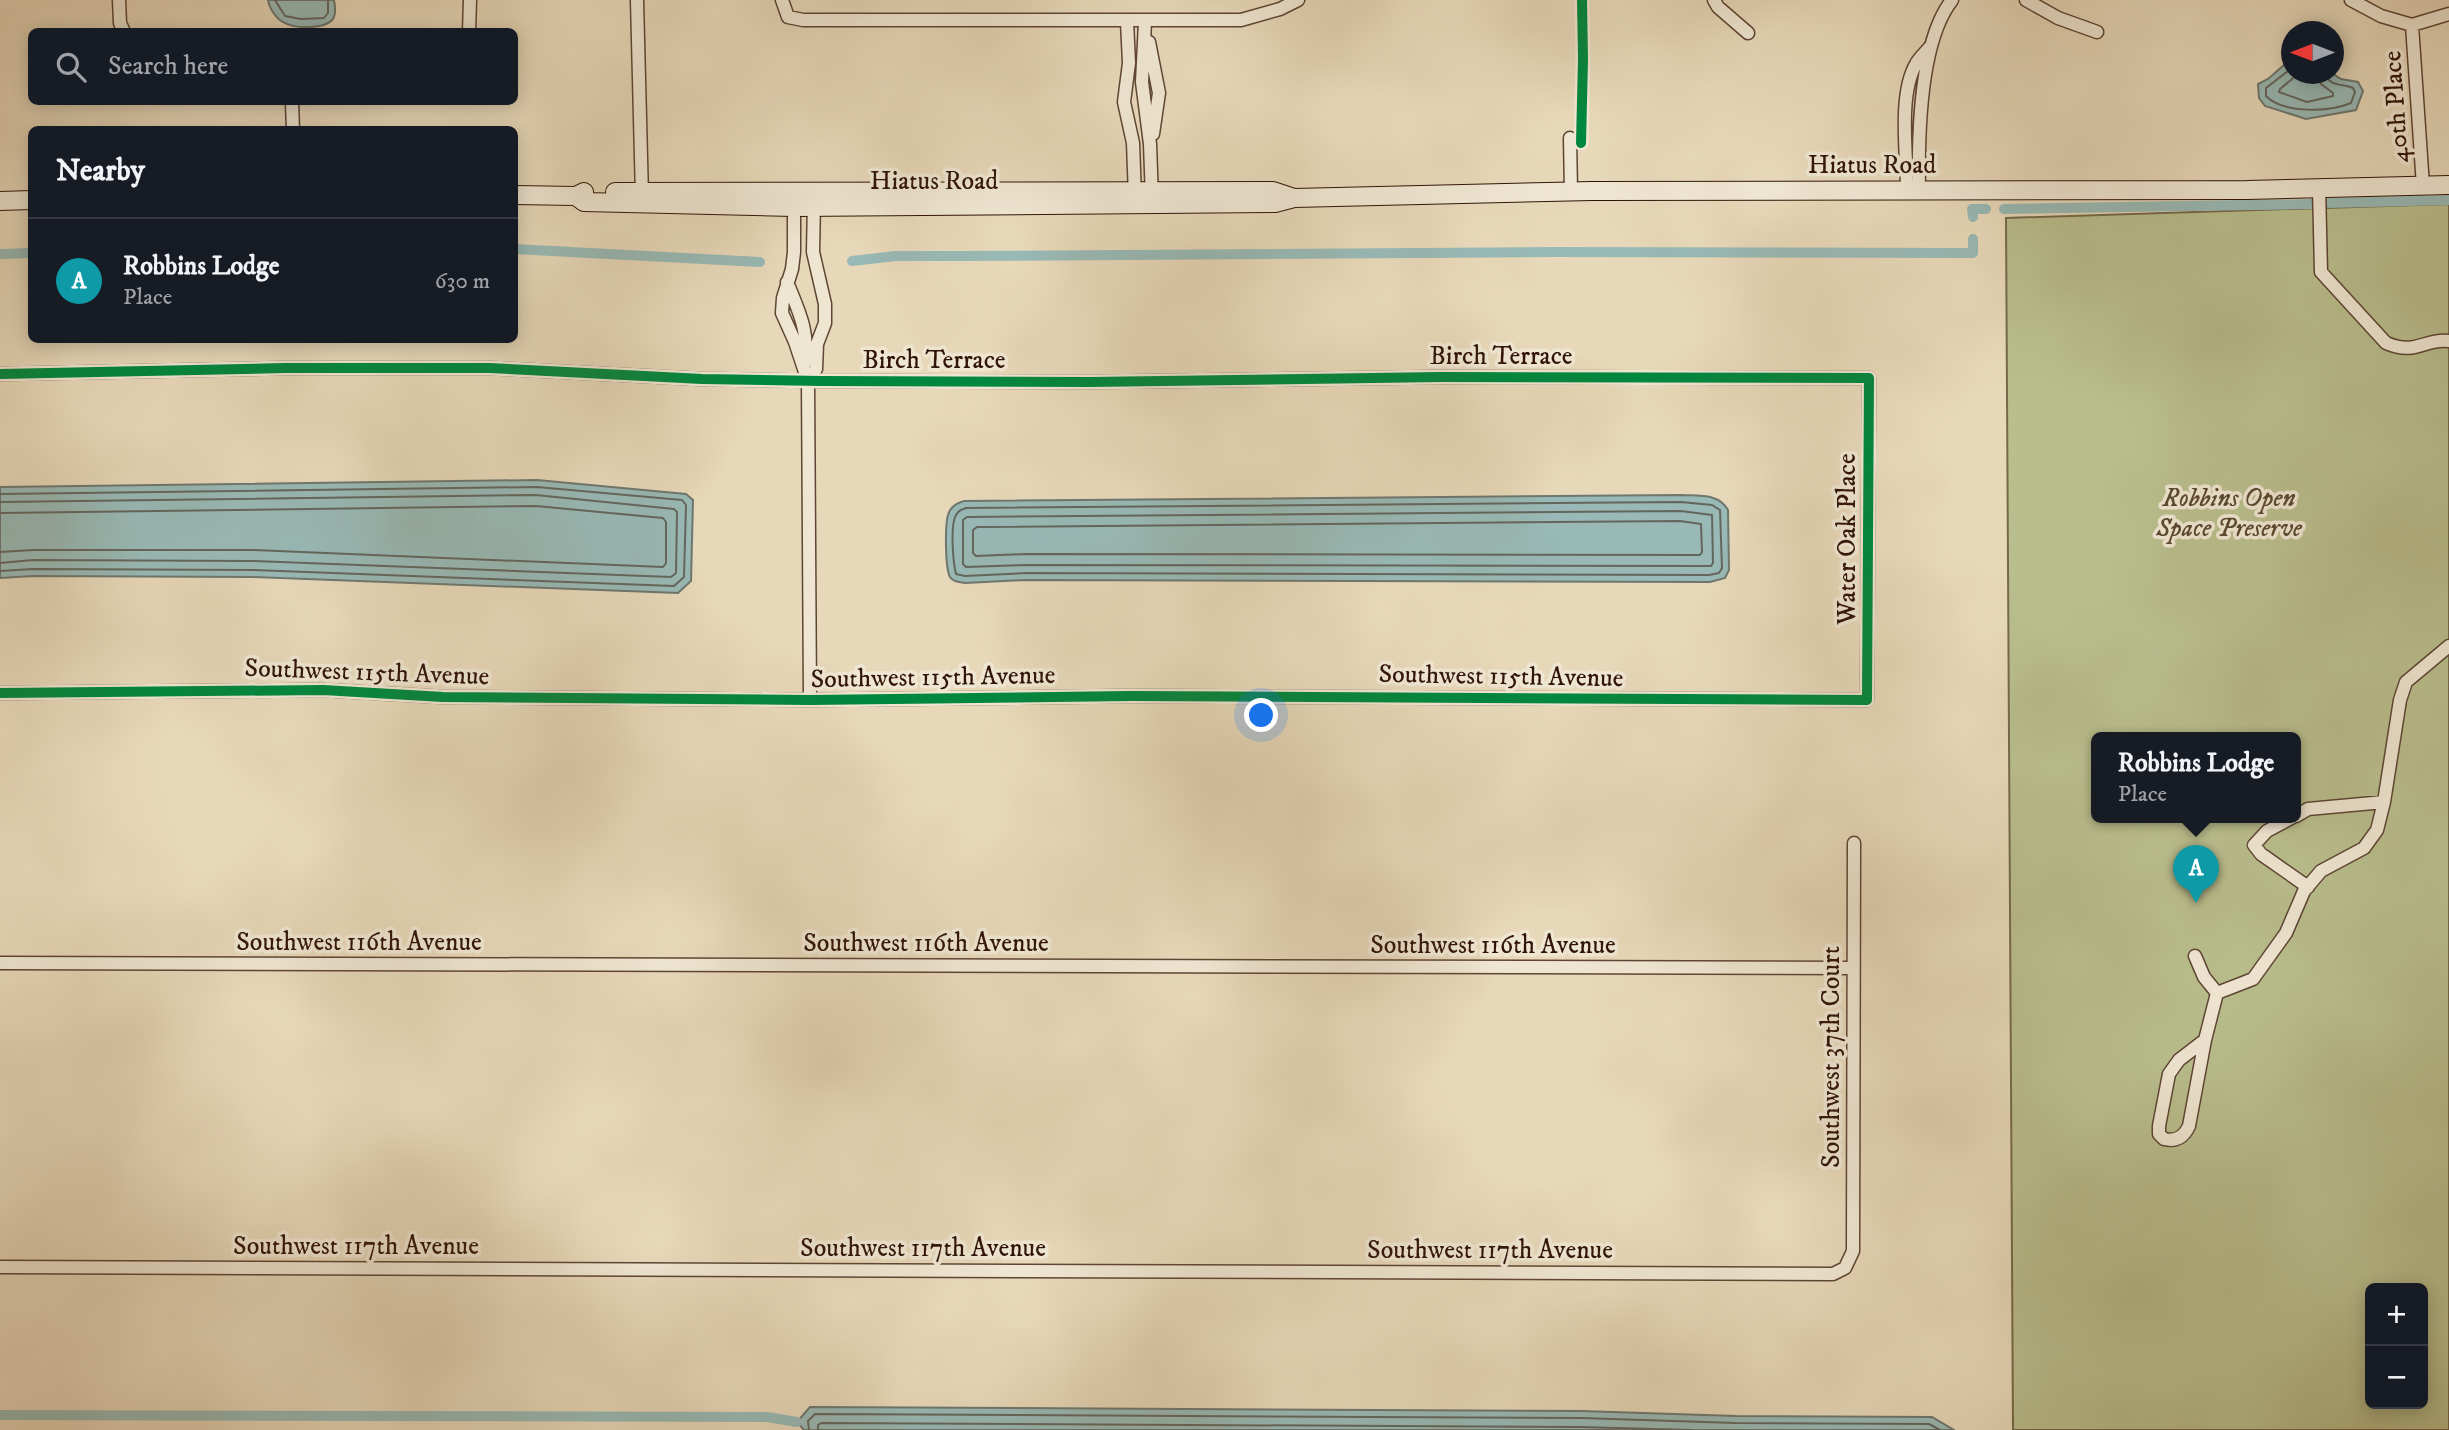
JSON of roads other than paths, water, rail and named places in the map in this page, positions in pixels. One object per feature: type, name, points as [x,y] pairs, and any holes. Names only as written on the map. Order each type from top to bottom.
[{"type":"street","points":[[119,0],[122,28]]},
{"type":"street","points":[[469,28],[470,0]]},
{"type":"street","points":[[637,0],[642,198]]},
{"type":"street","points":[[782,0],[788,17],[803,20],[1127,22],[1241,20],[1280,9],[1298,0]]},
{"type":"street","points":[[1714,0],[1718,8],[1748,33]]},
{"type":"street","points":[[1913,190],[1930,47],[1952,0]]},
{"type":"street","points":[[2026,0],[2057,18],[2097,32]]},
{"type":"street","points":[[2351,0],[2381,16],[2412,25],[2449,14]]},
{"type":"street","points":[[1127,22],[1129,63],[1124,102],[1144,198]]},
{"type":"street","points":[[1144,198],[1159,93],[1145,22]]},
{"type":"street","points":[[1145,22],[1142,86],[1150,144]]},
{"type":"street","name":"40th Place","points":[[2412,25],[2423,186]]},
{"type":"street","points":[[1913,190],[1906,116],[1908,85],[1916,64],[1930,47]]},
{"type":"street","points":[[1126,86],[1157,83]]},
{"type":"street","points":[[292,105],[293,126]]},
{"type":"street","points":[[1570,138],[1571,192]]},
{"type":"street","name":"Hiatus Road","points":[[518,195],[576,196],[584,202],[642,198],[1144,198],[1275,203],[1294,198],[1571,192],[2449,186]]},
{"type":"street","points":[[2319,188],[2321,272],[2386,343],[2400,349],[2416,349],[2444,340],[2449,341]]},
{"type":"street","points":[[794,199],[794,252],[782,313],[808,381],[810,700]]},
{"type":"street","points":[[0,201],[28,200]]},
{"type":"street","points":[[808,381],[816,369],[817,345],[825,323],[825,304],[813,252],[814,200]]},
{"type":"street","points":[[787,281],[805,328],[808,345],[804,366]]},
{"type":"street","points":[[805,328],[825,323]]},
{"type":"street","name":"Birch Terrace","points":[[0,374],[286,368],[489,368],[702,379],[808,381],[1090,382],[1441,377],[1869,378]]},
{"type":"street","name":"Water Oak Place","points":[[1867,700],[1869,378]]},
{"type":"street","points":[[2217,993],[2253,979],[2286,933],[2308,887],[2321,871],[2364,848],[2377,830],[2400,700],[2406,682],[2449,646]]},
{"type":"street","name":"Southwest 115th Avenue","points":[[0,693],[323,690],[443,697],[810,700],[1158,696],[1867,700]]},
{"type":"street","points":[[2301,813],[2308,809],[2384,802]]},
{"type":"street","points":[[2282,823],[2267,831],[2254,845],[2261,854],[2308,887]]},
{"type":"street","name":"Southwest 37th Court","points":[[1845,1268],[1853,1251],[1854,844]]},
{"type":"street","points":[[2195,956],[2204,977],[2217,993]]},
{"type":"street","name":"Southwest 116th Avenue","points":[[0,963],[1853,968]]},
{"type":"street","points":[[2205,1040],[2179,1060],[2169,1074],[2158,1126],[2159,1134],[2164,1139],[2178,1139],[2185,1134],[2189,1126],[2217,993]]},
{"type":"street","name":"Southwest 117th Avenue","points":[[0,1267],[1833,1274],[1845,1268]]},
{"type":"water","points":[[268,0],[334,0],[335,15],[331,21],[318,26],[295,26],[280,20]]},
{"type":"water","points":[[2281,68],[2281,84],[2344,84],[2344,80],[2358,82],[2363,91],[2356,110],[2306,119],[2265,106],[2259,98],[2258,84]]},
{"type":"water","points":[[537,480],[686,494],[693,500],[691,581],[678,593],[252,577],[0,578],[0,487]]},
{"type":"water","points":[[1682,495],[1714,498],[1728,510],[1729,570],[1725,578],[1710,582],[1025,580],[965,583],[951,579],[947,565],[948,515],[954,506],[964,501]]},
{"type":"water","points":[[810,1407],[1581,1411],[1736,1416],[1932,1417],[1954,1430],[804,1430],[797,1422]]},
{"type":"waterway","points":[[2329,203],[2449,200]]},
{"type":"waterway","points":[[2004,209],[2311,204]]},
{"type":"waterway","points":[[1973,217],[1972,209],[1986,209]]},
{"type":"waterway","points":[[852,261],[896,256],[1553,252],[1973,253],[1973,239]]},
{"type":"waterway","points":[[518,249],[760,262]]},
{"type":"waterway","points":[[0,254],[28,253]]},
{"type":"waterway","points":[[0,1415],[767,1417],[797,1422]]},
{"type":"place","name":"Robbins Lodge","points":[[2196,903]]},
{"type":"park label","name":"Robbins Open Space Preserve","points":[[2229,512]]}]
